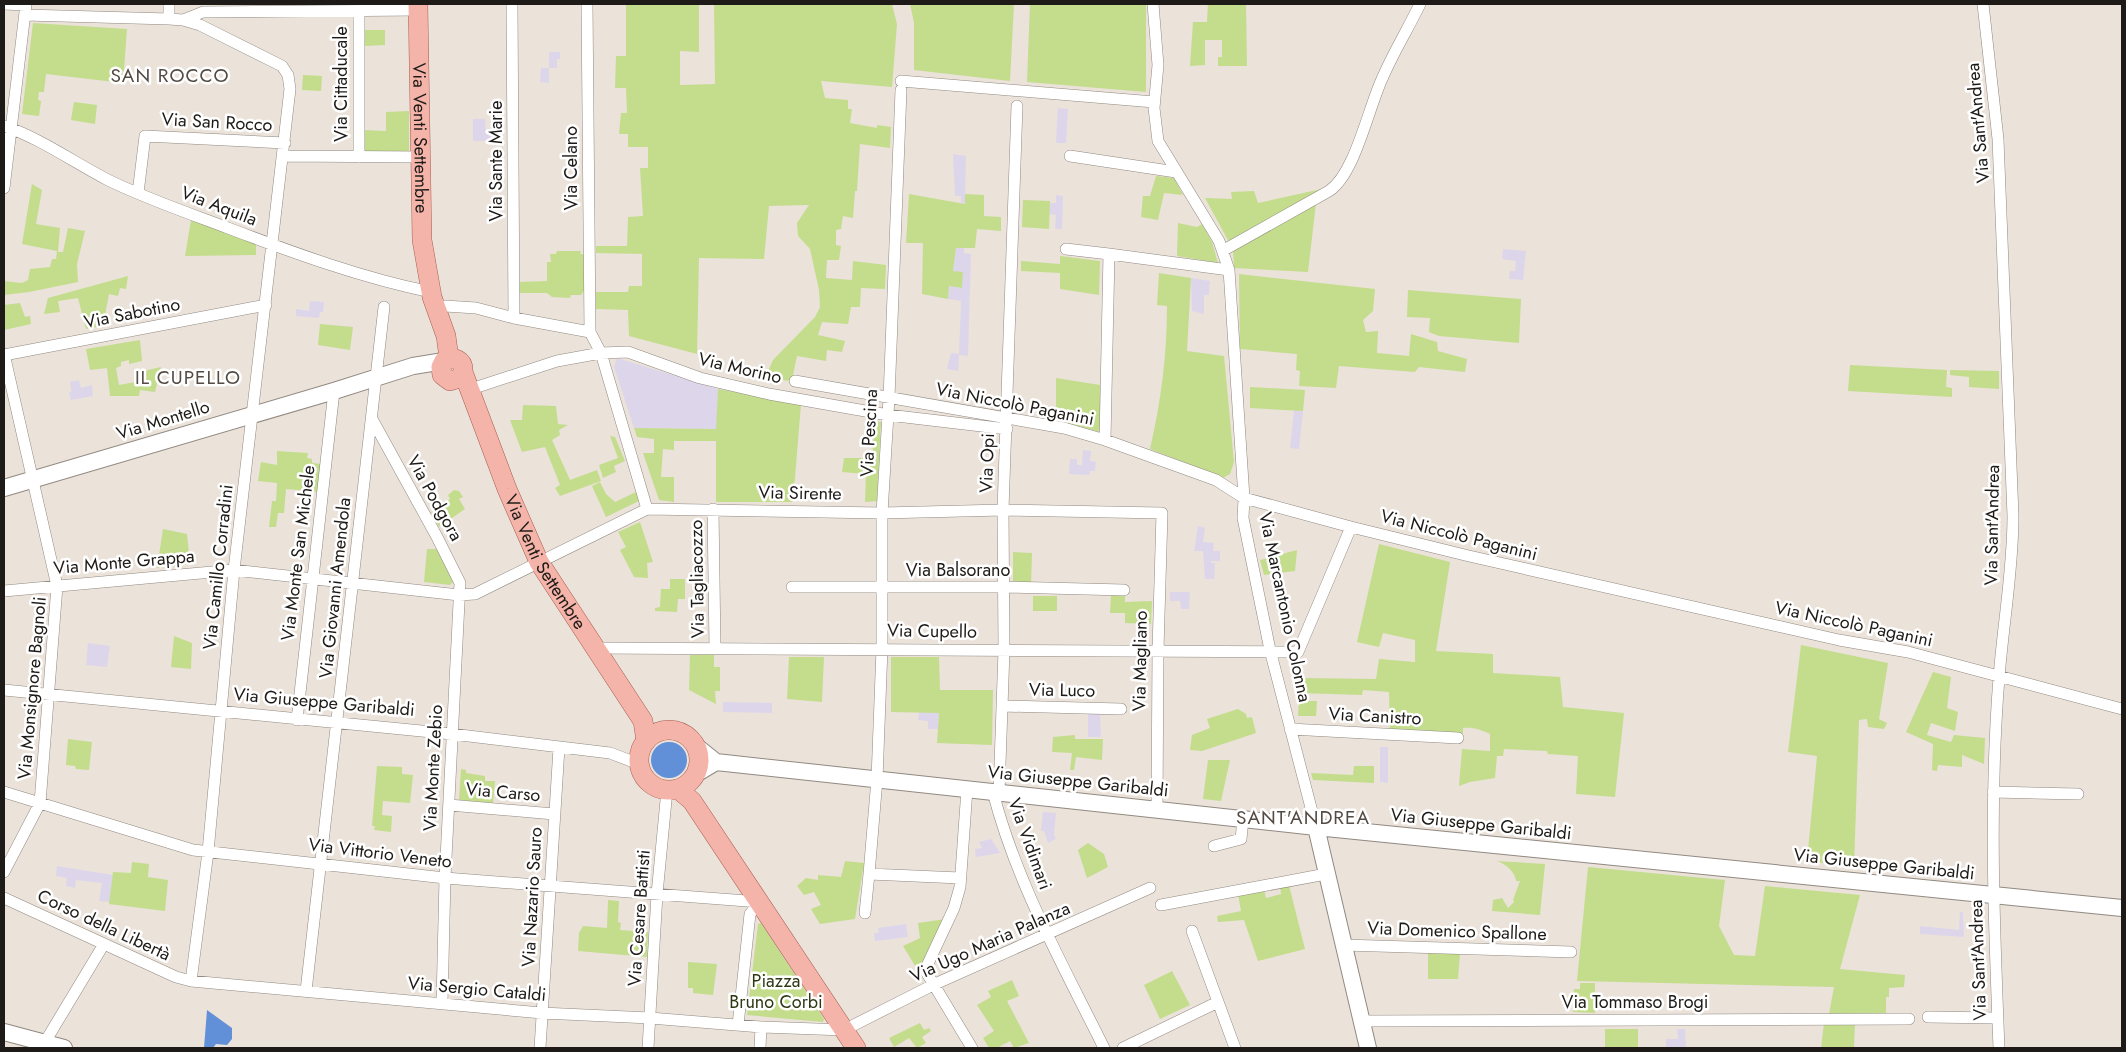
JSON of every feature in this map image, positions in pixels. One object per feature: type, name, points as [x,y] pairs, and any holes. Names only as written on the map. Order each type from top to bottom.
[{"type":"main road","name":"Via Venti Settembre","points":[[418,7],[422,233],[431,292],[445,332],[455,371],[539,562],[643,721],[646,741]]},
{"type":"main road","name":"Via Venti Settembre","points":[[428,270],[446,306],[457,338],[455,371]]},
{"type":"main road","points":[[643,721],[663,730],[682,732],[696,746],[699,765],[684,787]]},
{"type":"main road","points":[[663,730],[646,741],[639,756],[642,774],[648,782],[657,788],[684,787]]},
{"type":"main road","points":[[684,787],[856,1048]]},
{"type":"street","points":[[4,4],[26,8],[182,20],[203,12],[359,11],[418,7]]},
{"type":"street","points":[[169,4],[169,19]]},
{"type":"street","name":"Via Sante Marie","points":[[512,4],[514,318]]},
{"type":"street","name":"Via Celano","points":[[587,4],[590,332]]},
{"type":"street","name":"Via Marcantonio Colonna","points":[[1153,4],[1158,65],[1154,102],[1158,141],[1176,172],[1189,189],[1224,250],[1229,270],[1244,498],[1243,518],[1270,650],[1316,827],[1368,1048]]},
{"type":"street","points":[[1224,250],[1329,191],[1340,182],[1353,157],[1380,81],[1420,4]]},
{"type":"street","name":"Via Sant'Andrea","points":[[1983,4],[1998,139],[2014,516],[2012,558],[1999,678],[1993,792],[1998,1048]]},
{"type":"street","points":[[4,188],[7,127],[26,8]]},
{"type":"street","name":"Via Cittaducale","points":[[358,156],[359,11]]},
{"type":"street","name":"Via Camillo Corradini","points":[[182,20],[251,49],[285,70],[290,89],[284,156],[251,414],[234,570],[208,852],[191,981]]},
{"type":"street","name":"Via Pescina","points":[[865,913],[876,779],[882,648],[882,513],[889,398],[901,85],[1154,102]]},
{"type":"street","name":"Via Opi","points":[[996,792],[1003,706],[1003,510],[1017,106]]},
{"type":"street","name":"Via Aquila","points":[[7,127],[43,142],[108,180],[138,193],[273,245],[402,286],[431,292]]},
{"type":"street","name":"Via San Rocco","points":[[138,193],[145,136],[285,143]]},
{"type":"street","points":[[284,156],[421,157]]},
{"type":"street","points":[[1070,156],[1176,172]]},
{"type":"street","points":[[1066,249],[1229,270]]},
{"type":"street","points":[[1105,440],[1110,254]]},
{"type":"street","name":"Via Sabotino","points":[[4,354],[266,306]]},
{"type":"street","points":[[446,306],[476,308],[514,318],[590,332],[602,353],[647,509]]},
{"type":"street","name":"Via Giovanni Amendola","points":[[306,991],[372,420],[374,379],[384,307]]},
{"type":"street","name":"Via Morino","points":[[455,371],[540,366],[602,353],[628,352],[700,378],[769,394],[888,415],[1007,423]]},
{"type":"street","name":"Via Monsignore Bagnoli","points":[[4,354],[57,586],[40,804],[4,872]]},
{"type":"street","name":"Via Montello","points":[[4,488],[420,365],[455,371]]},
{"type":"street","name":"Via Niccolò Paganini","points":[[794,381],[977,414],[1007,423],[1064,428],[1105,440],[1216,480],[1244,498],[1351,527],[1468,556],[1811,634],[1908,652],[2122,710]]},
{"type":"street","name":"Via Monte San Michele","points":[[297,720],[334,391]]},
{"type":"street","name":"Via Podgora","points":[[372,420],[437,537],[460,583],[459,595]]},
{"type":"street","name":"Via Sirente","points":[[539,562],[647,509],[882,513],[1003,510],[1162,514]]},
{"type":"street","name":"Via Tagliacozzo","points":[[713,509],[715,648]]},
{"type":"street","name":"Via Magliano","points":[[1157,810],[1158,650],[1162,514]]},
{"type":"street","name":"Via Cupello","points":[[594,648],[1270,650],[1298,652],[1351,527]]},
{"type":"street","name":"Via Monte Grappa","points":[[4,591],[234,570],[459,595],[475,594],[539,562]]},
{"type":"street","name":"Via Balsorano","points":[[792,587],[1003,587],[1124,590]]},
{"type":"street","name":"Via Monte Zebio","points":[[442,1003],[445,878],[459,595]]},
{"type":"street","name":"Via Giuseppe Garibaldi","points":[[4,690],[221,713],[452,734],[610,753],[639,764]]},
{"type":"street","name":"Via Luco","points":[[1003,706],[1121,709]]},
{"type":"street","name":"Via Canistro","points":[[1290,729],[1458,738]]},
{"type":"street","points":[[684,787],[716,762],[696,746]]},
{"type":"street","name":"Via Nazario Sauro","points":[[540,1048],[559,748]]},
{"type":"street","name":"Via Giuseppe Garibaldi","points":[[716,762],[1316,827],[2122,908]]},
{"type":"street","name":"Via Cesare Battisti","points":[[648,1048],[657,894],[684,787]]},
{"type":"street","points":[[967,789],[960,878],[954,908],[925,970],[972,1048]]},
{"type":"street","name":"Via Vittorio Veneto","points":[[4,792],[193,850],[445,878],[760,902]]},
{"type":"street","name":"Via Vidimari","points":[[996,792],[1002,826],[1047,936],[1104,1048]]},
{"type":"street","points":[[1993,792],[2078,794]]},
{"type":"street","name":"Via Carso","points":[[449,805],[554,814]]},
{"type":"street","points":[[1214,846],[1241,839],[1243,819]]},
{"type":"street","points":[[869,874],[960,878]]},
{"type":"street","points":[[1161,905],[1326,874]]},
{"type":"street","name":"Via Ugo Maria Palanza","points":[[844,1030],[935,984],[1047,936],[1150,888]]},
{"type":"street","name":"Corso della Libertà","points":[[4,898],[176,977],[191,981]]},
{"type":"street","points":[[738,1026],[750,914],[760,902]]},
{"type":"street","points":[[1192,931],[1235,1048]]},
{"type":"street","points":[[43,1046],[54,1031],[104,944]]},
{"type":"street","name":"Via Domenico Spallone","points":[[1343,945],[1571,952]]},
{"type":"street","name":"Via Sergio Cataldi","points":[[191,981],[542,1013],[650,1018],[761,1027]]},
{"type":"street","points":[[1123,1048],[1218,1002]]},
{"type":"street","points":[[1928,1017],[1997,1018]]},
{"type":"street","name":"Via Tommaso Brogi","points":[[1362,1021],[1909,1019]]},
{"type":"street","points":[[760,1048],[761,1027],[844,1030]]},
{"type":"street","points":[[4,1032],[43,1046],[64,1048]]},
{"type":"shaded area","points":[[549,52],[560,52],[560,59],[557,59],[557,68],[549,68]]},
{"type":"shaded area","points":[[541,68],[549,68],[549,83],[540,82]]},
{"type":"shaded area","points":[[1058,108],[1068,109],[1066,143],[1056,143]]},
{"type":"shaded area","points":[[473,119],[485,119],[486,132],[493,132],[494,141],[473,141]]},
{"type":"shaded area","points":[[953,154],[966,156],[965,204],[961,203],[961,196],[955,196]]},
{"type":"shaded area","points":[[1056,195],[1063,196],[1062,229],[1055,229],[1056,215],[1049,214],[1050,203],[1056,203]]},
{"type":"shaded area","points":[[956,247],[964,248],[964,253],[971,254],[968,356],[959,355],[958,371],[947,369],[951,353],[959,354],[961,301],[948,299],[949,286],[962,288],[953,271]]},
{"type":"shaded area","points":[[1503,249],[1526,251],[1523,280],[1509,279],[1510,271],[1515,271],[1516,261],[1502,259]]},
{"type":"shaded area","points":[[1191,278],[1210,281],[1209,295],[1204,295],[1204,314],[1192,311]]},
{"type":"shaded area","points":[[310,301],[324,302],[323,312],[320,312],[319,318],[296,316],[296,309],[309,311]]},
{"type":"shaded area","points":[[617,358],[718,389],[717,429],[634,428],[614,367]]},
{"type":"shaded area","points":[[79,380],[81,388],[92,385],[93,396],[71,400],[69,392],[74,390],[71,390],[70,382]]},
{"type":"shaded area","points":[[1294,410],[1303,411],[1299,449],[1290,448]]},
{"type":"shaded area","points":[[1083,450],[1091,451],[1090,461],[1096,462],[1095,471],[1090,471],[1089,475],[1069,474],[1070,459],[1077,459],[1077,465],[1082,465]]},
{"type":"shaded area","points":[[1198,526],[1205,528],[1203,542],[1214,543],[1213,551],[1220,551],[1220,561],[1211,561],[1211,563],[1215,563],[1214,579],[1205,579],[1203,551],[1194,551]]},
{"type":"shaded area","points":[[1170,592],[1190,592],[1189,609],[1181,609],[1180,601],[1170,601]]},
{"type":"shaded area","points":[[88,643],[110,646],[107,667],[86,665]]},
{"type":"shaded area","points":[[723,702],[772,703],[772,713],[723,712]]},
{"type":"shaded area","points":[[919,712],[939,713],[938,729],[928,729],[928,721],[918,720]]},
{"type":"shaded area","points":[[1088,713],[1100,713],[1101,737],[1088,737]]},
{"type":"shaded area","points":[[1380,747],[1388,747],[1388,783],[1380,782]]},
{"type":"shaded area","points":[[1043,812],[1056,813],[1054,835],[1056,839],[1048,843],[1044,831],[1041,831]]},
{"type":"shaded area","points":[[991,839],[1000,853],[976,857],[975,849],[982,848],[979,842]]},
{"type":"shaded area","points":[[57,866],[113,875],[110,902],[99,901],[102,883],[76,880],[75,888],[66,886],[67,878],[56,876]]},
{"type":"shaded area","points":[[1960,912],[1963,912],[1964,937],[1920,934],[1920,926],[1959,930]]},
{"type":"shaded area","points":[[906,924],[908,937],[875,941],[874,933],[879,933],[878,928]]},
{"type":"shaded area","points":[[1677,1029],[1685,1029],[1686,1048],[1666,1048],[1666,1039],[1678,1039]]},
{"type":"green space","points":[[626,4],[699,4],[699,52],[680,51],[680,85],[715,84],[714,4],[892,4],[897,24],[892,87],[821,81],[825,98],[848,100],[848,109],[852,109],[850,123],[877,128],[877,125],[891,127],[890,148],[860,144],[853,218],[843,216],[841,229],[836,230],[836,245],[841,246],[839,260],[827,260],[826,278],[852,280],[853,261],[886,265],[885,289],[861,288],[860,307],[851,307],[848,324],[822,322],[818,335],[845,341],[842,352],[827,350],[826,361],[797,356],[793,375],[788,381],[766,376],[773,360],[815,317],[820,307],[819,290],[810,249],[798,236],[797,223],[809,205],[769,206],[764,259],[699,258],[697,354],[629,336],[628,310],[596,309],[596,292],[628,292],[629,286],[642,286],[642,254],[596,253],[596,246],[627,246],[628,217],[643,216],[640,168],[648,168],[648,147],[628,147],[628,134],[619,134],[621,113],[627,113],[626,88],[615,88],[616,56],[626,56]]},
{"type":"green space","points":[[910,4],[1014,4],[1010,81],[914,70],[914,23]]},
{"type":"green space","points":[[1030,4],[1146,4],[1146,92],[1027,82]]},
{"type":"green space","points":[[1208,4],[1246,4],[1247,66],[1218,66],[1218,57],[1222,57],[1222,40],[1205,40],[1205,65],[1190,66],[1193,22],[1207,22]]},
{"type":"green space","points":[[33,23],[127,29],[123,83],[46,74],[44,92],[39,92],[38,100],[41,101],[39,116],[22,114]]},
{"type":"green space","points":[[365,30],[385,30],[385,45],[365,46]]},
{"type":"green space","points":[[303,75],[322,76],[321,91],[302,90]]},
{"type":"green space","points":[[74,102],[97,105],[95,124],[71,120]]},
{"type":"green space","points":[[409,111],[409,151],[364,152],[364,130],[386,131],[386,112]]},
{"type":"green space","points":[[1156,176],[1174,178],[1183,195],[1164,193],[1158,220],[1141,217],[1143,196],[1150,196]]},
{"type":"green space","points":[[32,184],[42,190],[36,224],[60,228],[58,252],[63,252],[68,228],[85,231],[77,264],[78,282],[4,295],[4,281],[22,283],[28,280],[30,269],[50,267],[52,259],[56,259],[57,251],[22,244]]},
{"type":"green space","points":[[1331,187],[1229,242],[1205,198],[1232,199],[1231,192],[1254,191],[1258,203]]},
{"type":"green space","points":[[909,194],[965,204],[965,194],[984,195],[984,216],[1001,217],[1001,231],[977,229],[975,248],[956,248],[953,271],[963,272],[962,288],[949,286],[948,299],[922,294],[923,243],[906,243]]},
{"type":"green space","points":[[1023,200],[1050,201],[1049,229],[1022,227]]},
{"type":"green space","points":[[1316,203],[1308,272],[1234,268],[1233,250]]},
{"type":"green space","points":[[191,220],[256,244],[256,255],[185,256]]},
{"type":"green space","points":[[1178,223],[1197,227],[1202,224],[1212,242],[1218,263],[1177,256]]},
{"type":"green space","points":[[557,251],[581,251],[580,254],[584,254],[585,289],[581,295],[571,295],[570,298],[552,297],[547,293],[519,293],[518,282],[547,281],[547,262],[551,262],[550,254],[556,254]]},
{"type":"green space","points":[[1060,256],[1100,261],[1099,295],[1060,289],[1060,273],[1021,271],[1021,261],[1060,264]]},
{"type":"green space","points":[[1159,273],[1191,278],[1187,351],[1224,356],[1234,462],[1230,474],[1223,478],[1150,449],[1160,396],[1166,342],[1167,306],[1157,305]]},
{"type":"green space","points":[[1239,274],[1375,289],[1373,311],[1363,320],[1366,332],[1378,331],[1377,353],[1409,356],[1411,334],[1437,342],[1438,351],[1467,359],[1465,372],[1419,367],[1415,372],[1339,366],[1336,388],[1299,386],[1300,371],[1296,370],[1297,354],[1240,349]]},
{"type":"green space","points":[[128,276],[126,289],[120,288],[118,296],[109,294],[103,326],[86,329],[78,298],[58,301],[60,312],[44,314],[48,298]]},
{"type":"green space","points":[[1408,290],[1521,299],[1519,343],[1439,336],[1429,332],[1430,318],[1407,317]]},
{"type":"green space","points":[[20,303],[25,317],[30,316],[31,324],[4,330],[4,305]]},
{"type":"green space","points":[[320,324],[353,327],[350,350],[318,345]]},
{"type":"green space","points":[[140,340],[142,361],[129,364],[129,360],[121,362],[121,366],[116,368],[119,385],[146,380],[144,371],[161,367],[155,392],[140,390],[139,396],[110,396],[107,368],[90,370],[86,349]]},
{"type":"green space","points":[[1850,365],[1947,370],[1946,387],[1952,388],[1952,397],[1848,391]]},
{"type":"green space","points":[[1950,370],[1999,371],[1999,389],[1969,387],[1969,377],[1950,375]]},
{"type":"green space","points":[[1056,378],[1100,385],[1100,432],[1056,420]]},
{"type":"green space","points":[[1250,387],[1305,390],[1303,411],[1250,408]]},
{"type":"green space","points":[[718,389],[801,404],[793,502],[716,502],[716,441],[674,441],[674,450],[663,449],[661,477],[674,477],[674,502],[659,500],[643,453],[654,453],[654,439],[637,437],[634,428],[716,429]]},
{"type":"green space","points":[[523,405],[556,406],[558,424],[568,425],[559,430],[560,435],[552,440],[570,480],[597,470],[601,481],[560,496],[555,488],[560,485],[545,447],[522,452],[510,420],[522,420]]},
{"type":"green space","points":[[875,421],[881,422],[877,501],[865,502],[866,474],[842,472],[844,458],[872,458]]},
{"type":"green space","points":[[610,436],[615,437],[625,461],[614,466],[616,472],[603,478],[599,465],[618,458]]},
{"type":"green space","points":[[277,451],[308,453],[307,458],[312,459],[312,463],[321,464],[319,492],[286,489],[284,513],[278,513],[276,527],[269,527],[272,501],[276,501],[277,483],[258,481],[261,462],[277,465]]},
{"type":"green space","points":[[600,482],[606,494],[615,502],[638,491],[641,500],[606,517],[592,486]]},
{"type":"green space","points":[[454,490],[459,491],[463,497],[459,499],[465,509],[439,527],[431,512],[450,499],[448,495]]},
{"type":"green space","points":[[640,522],[653,562],[647,563],[648,578],[634,577],[620,550],[626,547],[618,532]]},
{"type":"green space","points":[[163,529],[187,534],[190,564],[157,568]]},
{"type":"green space","points":[[1379,544],[1450,562],[1436,651],[1493,654],[1493,673],[1560,677],[1563,707],[1624,713],[1615,797],[1576,794],[1578,756],[1548,754],[1547,751],[1504,749],[1503,756],[1497,756],[1495,778],[1470,782],[1459,786],[1462,749],[1490,751],[1490,734],[1477,729],[1467,728],[1463,728],[1463,734],[1390,730],[1389,692],[1363,690],[1362,695],[1299,693],[1301,678],[1376,679],[1379,659],[1415,662],[1415,640],[1383,633],[1379,647],[1357,642]]},
{"type":"green space","points":[[427,549],[438,549],[454,581],[450,585],[424,582]]},
{"type":"green space","points":[[1297,550],[1295,571],[1264,575],[1260,560]]},
{"type":"green space","points":[[1013,552],[1032,553],[1031,584],[1013,583]]},
{"type":"green space","points":[[670,579],[685,579],[685,599],[678,599],[677,612],[655,611],[655,608],[660,607],[661,589],[670,589]]},
{"type":"green space","points":[[1125,594],[1125,602],[1152,601],[1151,624],[1125,623],[1125,613],[1110,613],[1111,595]]},
{"type":"green space","points":[[1033,596],[1057,596],[1057,611],[1033,611]]},
{"type":"green space","points":[[174,636],[192,643],[191,669],[171,667]]},
{"type":"green space","points":[[1801,645],[1888,663],[1879,719],[1887,723],[1884,729],[1868,727],[1867,719],[1859,720],[1854,867],[1807,861],[1817,756],[1788,752]]},
{"type":"green space","points":[[690,655],[714,655],[714,667],[720,667],[720,691],[715,691],[716,704],[689,690]]},
{"type":"green space","points":[[789,657],[824,657],[822,702],[787,699]]},
{"type":"green space","points":[[891,657],[939,657],[940,690],[993,690],[992,745],[937,743],[939,713],[891,712]]},
{"type":"green space","points":[[1933,672],[1951,677],[1947,708],[1958,712],[1955,731],[1931,723],[1927,735],[1951,742],[1954,735],[1985,738],[1984,764],[1962,755],[1962,767],[1938,765],[1937,771],[1932,770],[1933,744],[1906,732]]},
{"type":"green space","points":[[1299,701],[1317,701],[1316,716],[1298,716]]},
{"type":"green space","points":[[1238,709],[1246,714],[1247,718],[1252,717],[1256,733],[1202,751],[1190,750],[1192,735],[1210,728],[1207,719]]},
{"type":"green space","points":[[1075,735],[1075,739],[1103,739],[1102,760],[1076,757],[1074,770],[1070,770],[1072,753],[1052,752],[1053,737]]},
{"type":"green space","points":[[68,739],[92,742],[89,770],[76,769],[75,766],[66,765]]},
{"type":"green space","points":[[1208,760],[1230,760],[1221,801],[1203,799]]},
{"type":"green space","points":[[377,766],[402,767],[402,774],[413,775],[410,803],[383,801],[382,815],[392,816],[391,832],[374,830],[375,826],[372,826]]},
{"type":"green space","points":[[1354,766],[1374,766],[1374,783],[1313,780],[1311,773],[1353,775]]},
{"type":"green space","points":[[461,769],[466,770],[466,773],[485,776],[485,781],[495,781],[493,803],[459,800]]},
{"type":"green space","points":[[1088,843],[1104,854],[1108,867],[1087,878],[1078,850]]},
{"type":"green space","points":[[845,861],[864,863],[855,919],[820,924],[811,909],[821,905],[814,892],[804,895],[797,886],[806,878],[818,880],[818,875],[841,877]]},
{"type":"green space","points":[[1497,861],[1545,864],[1540,915],[1492,911],[1493,900],[1502,898],[1508,908],[1514,902],[1513,900],[1520,881],[1516,881],[1510,869]]},
{"type":"green space","points":[[132,862],[149,864],[148,877],[168,880],[165,911],[109,904],[113,872],[131,873]]},
{"type":"green space","points":[[1588,867],[1725,880],[1719,926],[1734,955],[1755,956],[1765,886],[1860,895],[1840,969],[1905,975],[1904,987],[1889,988],[1889,997],[1886,997],[1886,1015],[1829,1014],[1834,987],[1577,981]]},
{"type":"green space","points":[[1289,885],[1305,949],[1258,961],[1244,920],[1218,922],[1217,916],[1241,911],[1238,894],[1264,890],[1266,898],[1281,894],[1280,886]]},
{"type":"green space","points":[[608,900],[619,901],[618,922],[621,923],[620,930],[648,932],[647,957],[578,951],[579,933],[583,926],[607,928]]},
{"type":"green space","points":[[946,919],[924,966],[917,969],[903,946],[920,938],[918,923]]},
{"type":"green space","name":"Piazza Bruno Corbi","points":[[761,923],[824,1019],[823,1022],[747,1015],[758,924]]},
{"type":"green space","points":[[1428,953],[1460,954],[1458,979],[1428,979]]},
{"type":"green space","points":[[688,962],[717,964],[713,995],[693,993],[693,988],[688,988]]},
{"type":"green space","points":[[1172,971],[1190,1005],[1160,1019],[1144,985]]},
{"type":"green space","points":[[1012,980],[1019,996],[1007,1001],[1029,1043],[1014,1048],[1010,1041],[997,1048],[989,1048],[983,1038],[994,1031],[977,1005],[991,997],[988,991]]},
{"type":"green space","points":[[1580,983],[1595,983],[1595,1013],[1573,1012],[1574,989],[1580,989]]},
{"type":"green space","points":[[920,1023],[924,1030],[929,1028],[931,1031],[922,1037],[926,1043],[917,1048],[909,1038],[894,1047],[889,1038]]},
{"type":"green space","points":[[1824,1023],[1855,1023],[1854,1048],[1821,1048]]},
{"type":"green space","points":[[1605,1029],[1638,1029],[1638,1048],[1605,1048]]},
{"type":"water","points":[[669,742],[676,743],[682,747],[686,753],[686,767],[682,773],[676,777],[669,778],[662,777],[656,773],[652,767],[651,760],[652,753],[656,747],[662,743]]},
{"type":"water","points":[[207,1010],[232,1028],[232,1039],[227,1045],[216,1044],[213,1048],[204,1048]]},
{"type":"district","name":"SAN ROCCO","points":[[170,75]]},
{"type":"district","name":"IL CUPELLO","points":[[188,377]]},
{"type":"district","name":"SANT'ANDREA","points":[[1303,817]]}]
